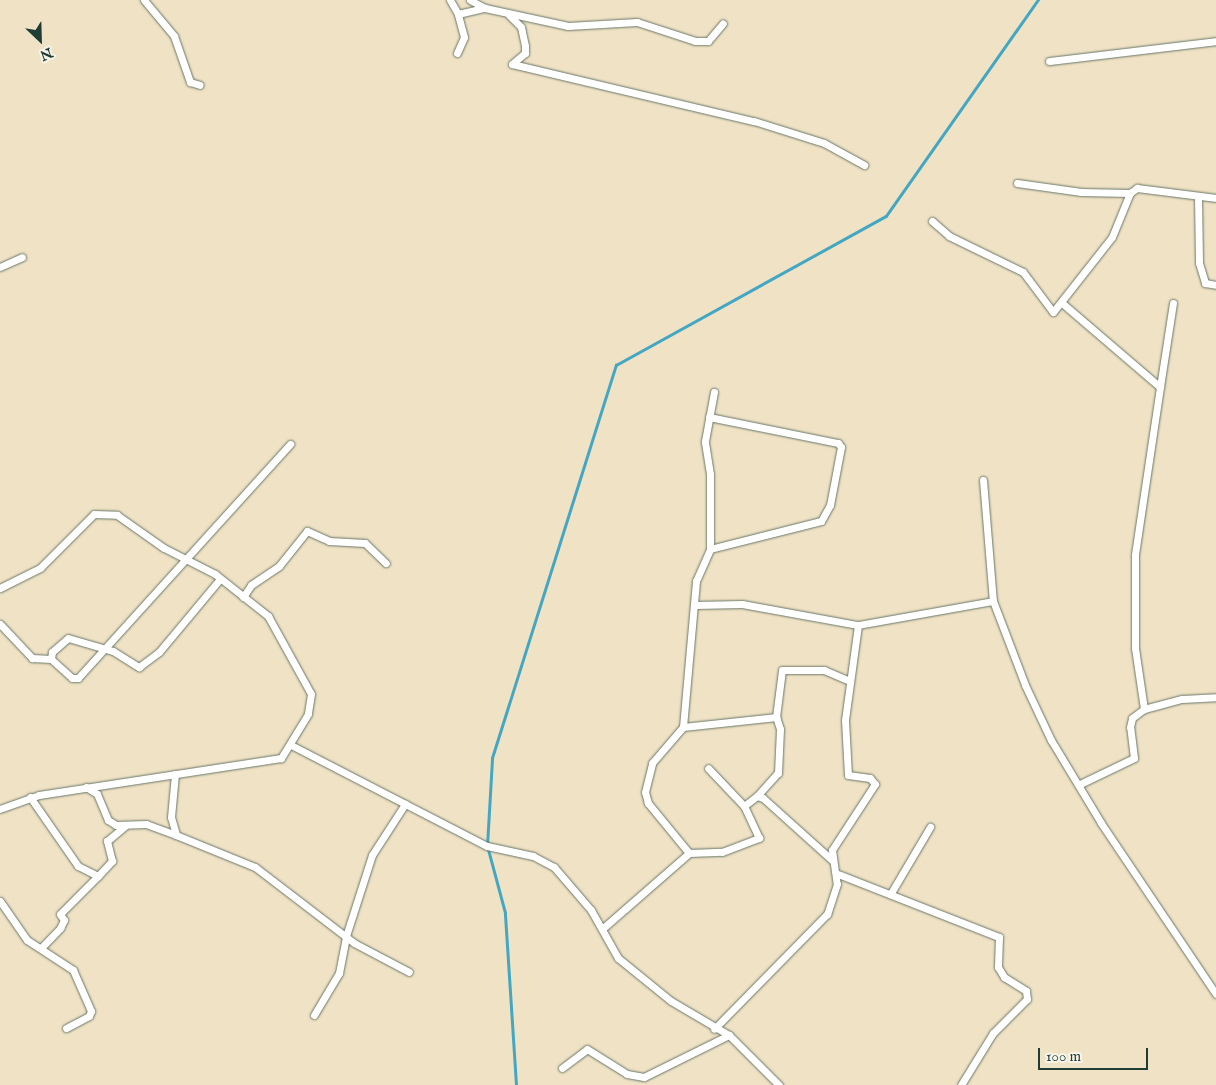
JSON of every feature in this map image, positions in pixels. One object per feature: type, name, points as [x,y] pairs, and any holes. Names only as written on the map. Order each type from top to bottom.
[{"type":"street","points":[[144,0],[174,36],[190,82],[200,85]]},
{"type":"street","points":[[450,0],[458,14],[464,37],[456,53]]},
{"type":"street","points":[[470,0],[485,8],[509,15],[568,26],[637,22],[708,41],[723,23]]},
{"type":"street","points":[[458,14],[485,8]]},
{"type":"street","points":[[509,15],[521,27],[525,46],[525,52],[512,64],[754,121],[824,143],[864,165]]},
{"type":"street","points":[[1049,61],[1216,41]]},
{"type":"street","points":[[1017,183],[1081,192],[1130,193]]},
{"type":"street","points":[[932,221],[948,236],[1023,272],[1050,310],[1062,303],[1112,237],[1130,193],[1137,188],[1170,190],[1198,198],[1216,198]]},
{"type":"street","points":[[1198,198],[1199,263],[1205,283],[1216,285]]},
{"type":"street","points":[[0,267],[22,256]]},
{"type":"street","points":[[1062,303],[1160,387]]},
{"type":"street","points":[[1144,709],[1135,648],[1135,555],[1172,303]]},
{"type":"street","points":[[689,853],[648,803],[644,792],[652,763],[683,727],[696,581],[710,549],[710,474],[705,441],[714,392]]},
{"type":"street","points":[[709,417],[776,434],[834,442],[841,447],[830,505],[821,521],[710,549]]},
{"type":"street","points":[[0,624],[32,658],[51,659],[72,678],[78,678],[102,648],[290,444]]},
{"type":"street","points":[[983,480],[994,601],[1050,740],[1080,784],[1147,895],[1216,994]]},
{"type":"street","points":[[0,588],[40,568],[94,514],[117,515],[164,548],[186,556],[220,579],[268,616],[311,694],[308,714],[291,745],[272,761],[86,787],[30,797],[0,810]]},
{"type":"street","points":[[243,597],[251,585],[279,566],[307,531],[329,541],[365,543],[386,562]]},
{"type":"street","points":[[51,659],[52,652],[68,638],[102,648],[139,668],[159,652],[220,579]]},
{"type":"street","points":[[695,605],[742,604],[858,625],[994,601]]},
{"type":"street","points":[[714,1029],[827,914],[838,874],[833,861],[832,850],[875,784],[870,778],[848,775],[845,720],[858,625]]},
{"type":"street","points":[[744,806],[757,796],[778,773],[780,729],[776,717],[782,670],[824,670],[850,681]]},
{"type":"street","points":[[1080,784],[1134,758],[1130,727],[1132,718],[1144,709],[1182,699],[1216,697]]},
{"type":"street","points":[[683,727],[776,717]]},
{"type":"street","points":[[291,745],[487,846],[533,856],[554,867],[602,929],[618,958],[637,975],[714,1029],[729,1035],[779,1085]]},
{"type":"street","points":[[602,929],[689,853],[722,852],[759,838],[744,806],[708,768]]},
{"type":"street","points":[[175,774],[171,816],[176,835]]},
{"type":"street","points":[[86,787],[97,794],[108,820],[126,826],[146,824],[255,867],[346,936],[409,972]]},
{"type":"street","points":[[757,796],[833,861]]},
{"type":"street","points":[[30,797],[78,866],[98,876]]},
{"type":"street","points":[[314,1015],[339,973],[346,936],[372,855],[405,804]]},
{"type":"street","points":[[41,948],[60,928],[64,920],[60,914],[112,861],[107,841],[126,826]]},
{"type":"street","points":[[891,893],[930,827]]},
{"type":"street","points":[[838,874],[994,931],[999,936],[998,967],[1004,977],[1026,991],[1027,999],[993,1033],[960,1085]]},
{"type":"street","points":[[0,901],[27,940],[73,970],[90,1005],[89,1016],[66,1028]]},
{"type":"street","points":[[562,1068],[588,1049],[627,1074],[644,1077],[729,1035]]},
{"type":"waterway","points":[[516,1085],[505,913],[487,846],[492,758],[616,365],[886,216],[1038,0]]}]
